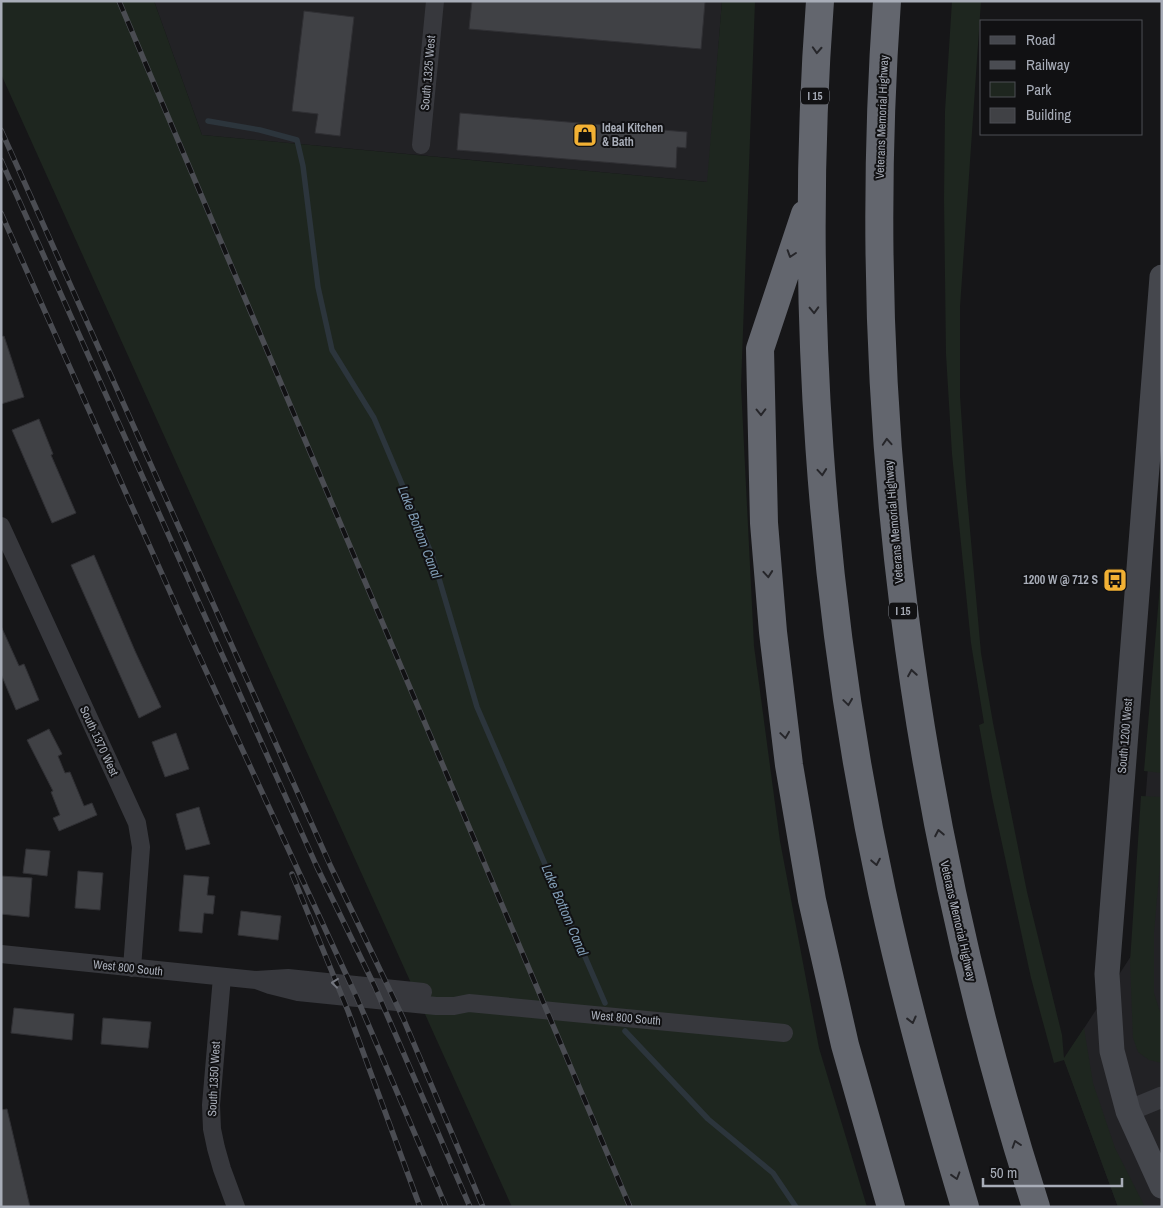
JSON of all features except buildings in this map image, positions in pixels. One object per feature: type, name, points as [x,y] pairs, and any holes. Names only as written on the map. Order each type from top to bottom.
[{"type":"highway","name":"I 15","points":[[820,1],[812,191],[813,275],[821,467],[840,644],[852,729],[881,890],[920,1054],[965,1207]]},
{"type":"highway","name":"Veterans Memorial Highway","points":[[887,1],[879,200],[880,291],[887,438],[907,640],[925,755],[960,933],[994,1068],[1036,1207]]},
{"type":"highway","points":[[812,191],[760,349],[762,464],[769,584],[779,690],[789,765],[812,900],[845,1045],[892,1207]]},
{"type":"main road","name":"South 1200 West","points":[[1162,277],[1157,386],[1107,974],[1112,1051],[1128,1111],[1162,1186]]},
{"type":"street","name":"South 1325 West","points":[[421,144],[435,1]]},
{"type":"street","name":"South 1370 West","points":[[1,526],[137,823],[141,847],[132,968]]},
{"type":"street","name":"West 800 South","points":[[1,954],[256,980],[288,978],[444,995],[468,1004],[784,1032]]},
{"type":"street","name":"South 1350 West","points":[[222,977],[211,1089],[212,1129],[222,1169],[236,1207]]},
{"type":"street","points":[[1128,1111],[1162,1097]]},
{"type":"shaded area","points":[[154,1],[722,1],[708,182],[202,135]]},
{"type":"shaded area","points":[[1162,593],[1162,1207],[1118,1207],[1064,1059],[1133,953]]},
{"type":"green space","points":[[1,1],[154,1],[202,135],[707,182],[722,1],[755,1],[741,386],[754,646],[780,841],[819,1048],[867,1207],[512,1207],[1,74]]},
{"type":"green space","points":[[952,1],[981,1],[960,307],[960,396],[981,653],[1027,892],[1062,1035],[1064,1058],[1084,1028],[1093,1083],[1115,1148],[1145,1207],[1118,1207],[1064,1060],[1054,1063],[1031,978],[992,797],[979,725],[984,723],[971,643],[952,454],[946,354],[945,111]]},
{"type":"green space","points":[[1162,562],[1162,773],[1144,771]]},
{"type":"green space","points":[[1141,796],[1162,797],[1162,843],[1154,932],[1154,993],[1162,1018],[1162,1063],[1149,1060],[1138,1052],[1133,1038],[1130,962]]},
{"type":"waterway","name":"Lake Bottom Canal","points":[[208,121],[260,130],[297,140],[303,166],[318,287],[332,350],[374,418],[432,555],[477,707],[605,1003]]},
{"type":"waterway","name":"Lake Bottom Canal","points":[[625,1031],[708,1119],[773,1173],[796,1207]]},
{"type":"railway","points":[[119,1],[630,1207]]},
{"type":"railway","points":[[1,130],[331,867],[403,1018],[483,1207]]},
{"type":"railway","points":[[1,160],[317,867],[375,987],[470,1207]]},
{"type":"railway","points":[[1,213],[183,621],[357,998],[446,1207]]},
{"type":"railway","points":[[292,874],[348,1011],[420,1207]]},
{"type":"place","name":"Ideal Kitchen & Bath","points":[[585,135]]},
{"type":"place","name":"1200 W @ 712 S","points":[[1115,580]]}]
